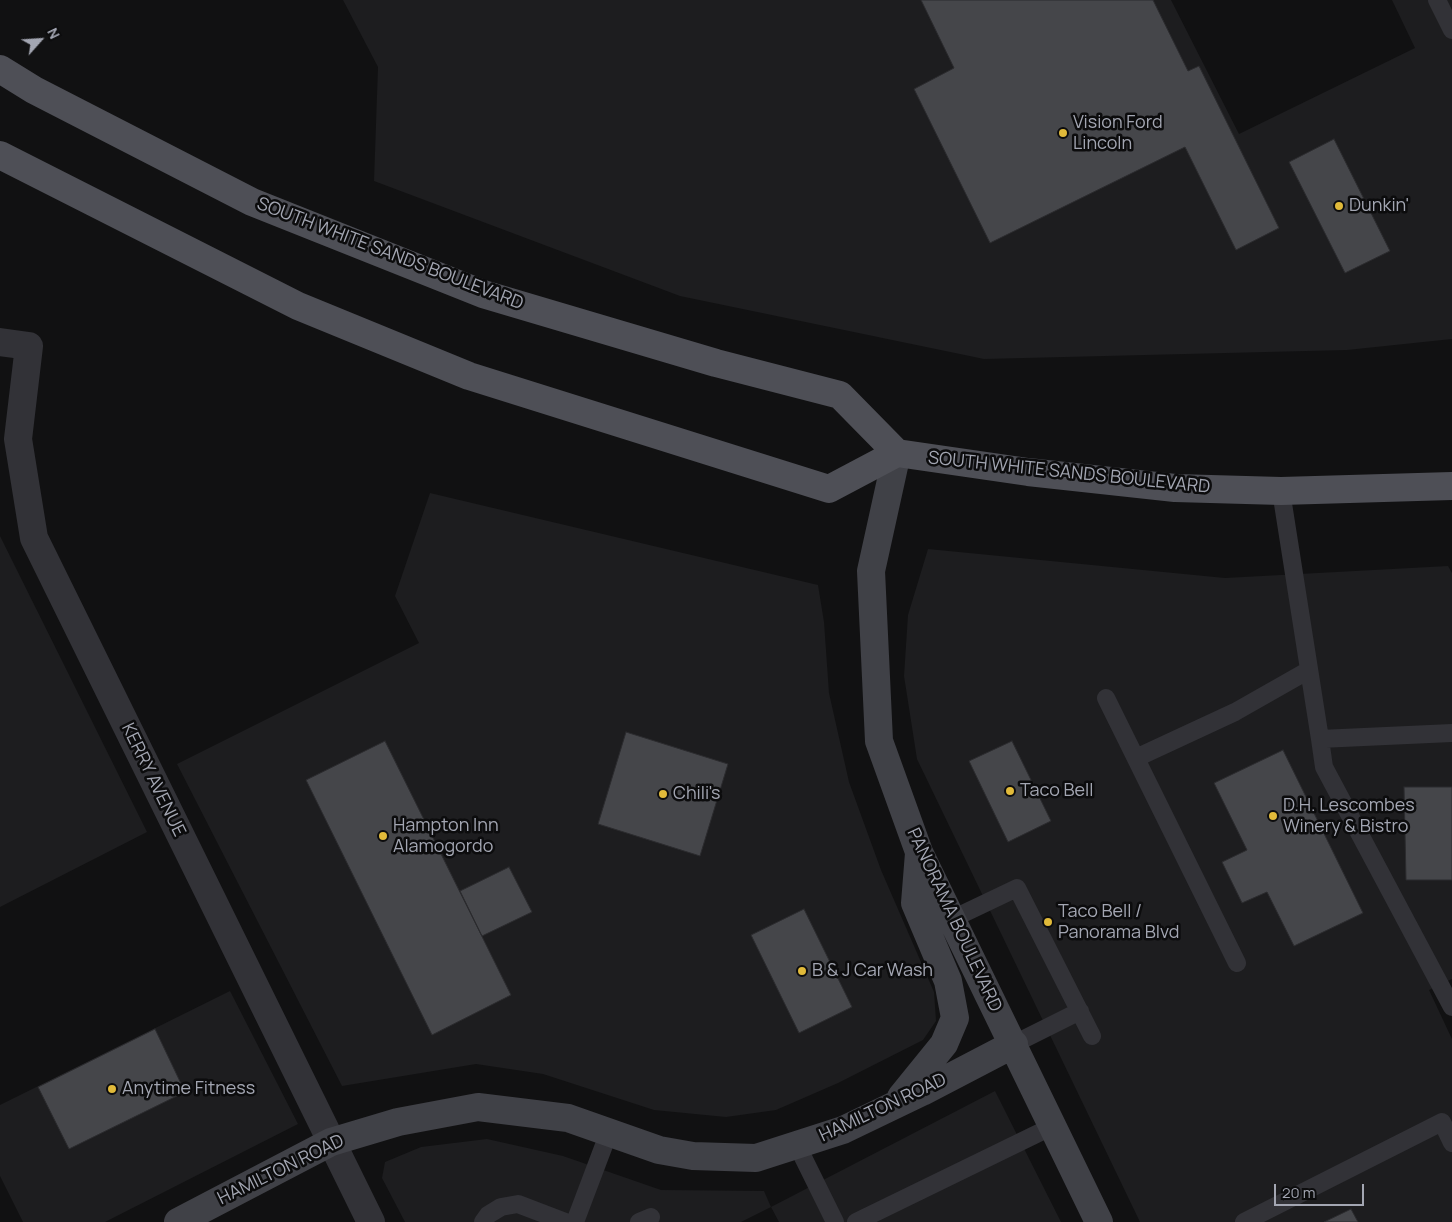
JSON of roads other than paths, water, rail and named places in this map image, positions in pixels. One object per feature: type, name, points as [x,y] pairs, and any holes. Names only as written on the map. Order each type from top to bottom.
[{"type":"main road","name":"SOUTH WHITE SANDS BOULEVARD","points":[[0,69],[34,90],[252,202],[483,294],[716,363],[840,395],[897,453],[1028,472],[1175,488],[1281,491],[1452,486]]},
{"type":"main road","points":[[0,155],[298,306],[469,376],[829,489],[897,453]]},
{"type":"main road","name":"PANORAMA BOULEVARD","points":[[897,453],[871,571],[879,741],[919,852],[1099,1222]]},
{"type":"main road","points":[[894,1106],[944,1044],[955,1018],[948,981],[915,903],[919,852]]},
{"type":"main road","name":"HAMILTON ROAD","points":[[178,1222],[331,1142],[398,1122],[478,1107],[568,1118],[659,1150],[693,1156],[756,1158],[843,1130],[1014,1044]]},
{"type":"street","name":"KERRY AVENUE","points":[[0,342],[29,346],[18,439],[34,538],[372,1222]]},
{"type":"lane","points":[[1437,0],[1452,30]]},
{"type":"lane","points":[[1281,491],[1324,766],[1452,1007]]},
{"type":"lane","points":[[1136,758],[1235,712],[1309,670]]},
{"type":"lane","points":[[1106,698],[1237,963]]},
{"type":"lane","points":[[1320,739],[1452,733]]},
{"type":"lane","points":[[952,919],[1018,888],[1092,1036]]},
{"type":"lane","points":[[1014,1044],[1080,1012]]},
{"type":"lane","points":[[1244,1222],[1442,1122],[1452,1143]]},
{"type":"lane","points":[[856,1222],[1053,1126]]},
{"type":"lane","points":[[575,1222],[609,1132]]},
{"type":"lane","points":[[797,1146],[835,1222]]},
{"type":"lane","points":[[483,1222],[488,1215],[501,1207],[518,1204],[565,1222]]},
{"type":"place","name":"Vision Ford Lincoln","points":[[1063,133]]},
{"type":"place","name":"Dunkin'","points":[[1339,206]]},
{"type":"place","name":"Taco Bell","points":[[1010,791]]},
{"type":"place","name":"Chili's","points":[[663,794]]},
{"type":"place","name":"D.H. Lescombes Winery & Bistro","points":[[1273,816]]},
{"type":"place","name":"Hampton Inn Alamogordo","points":[[383,836]]},
{"type":"place","name":"Taco Bell / Panorama Blvd","points":[[1048,922]]},
{"type":"place","name":"B & J Car Wash","points":[[802,971]]},
{"type":"place","name":"Anytime Fitness","points":[[112,1089]]}]
